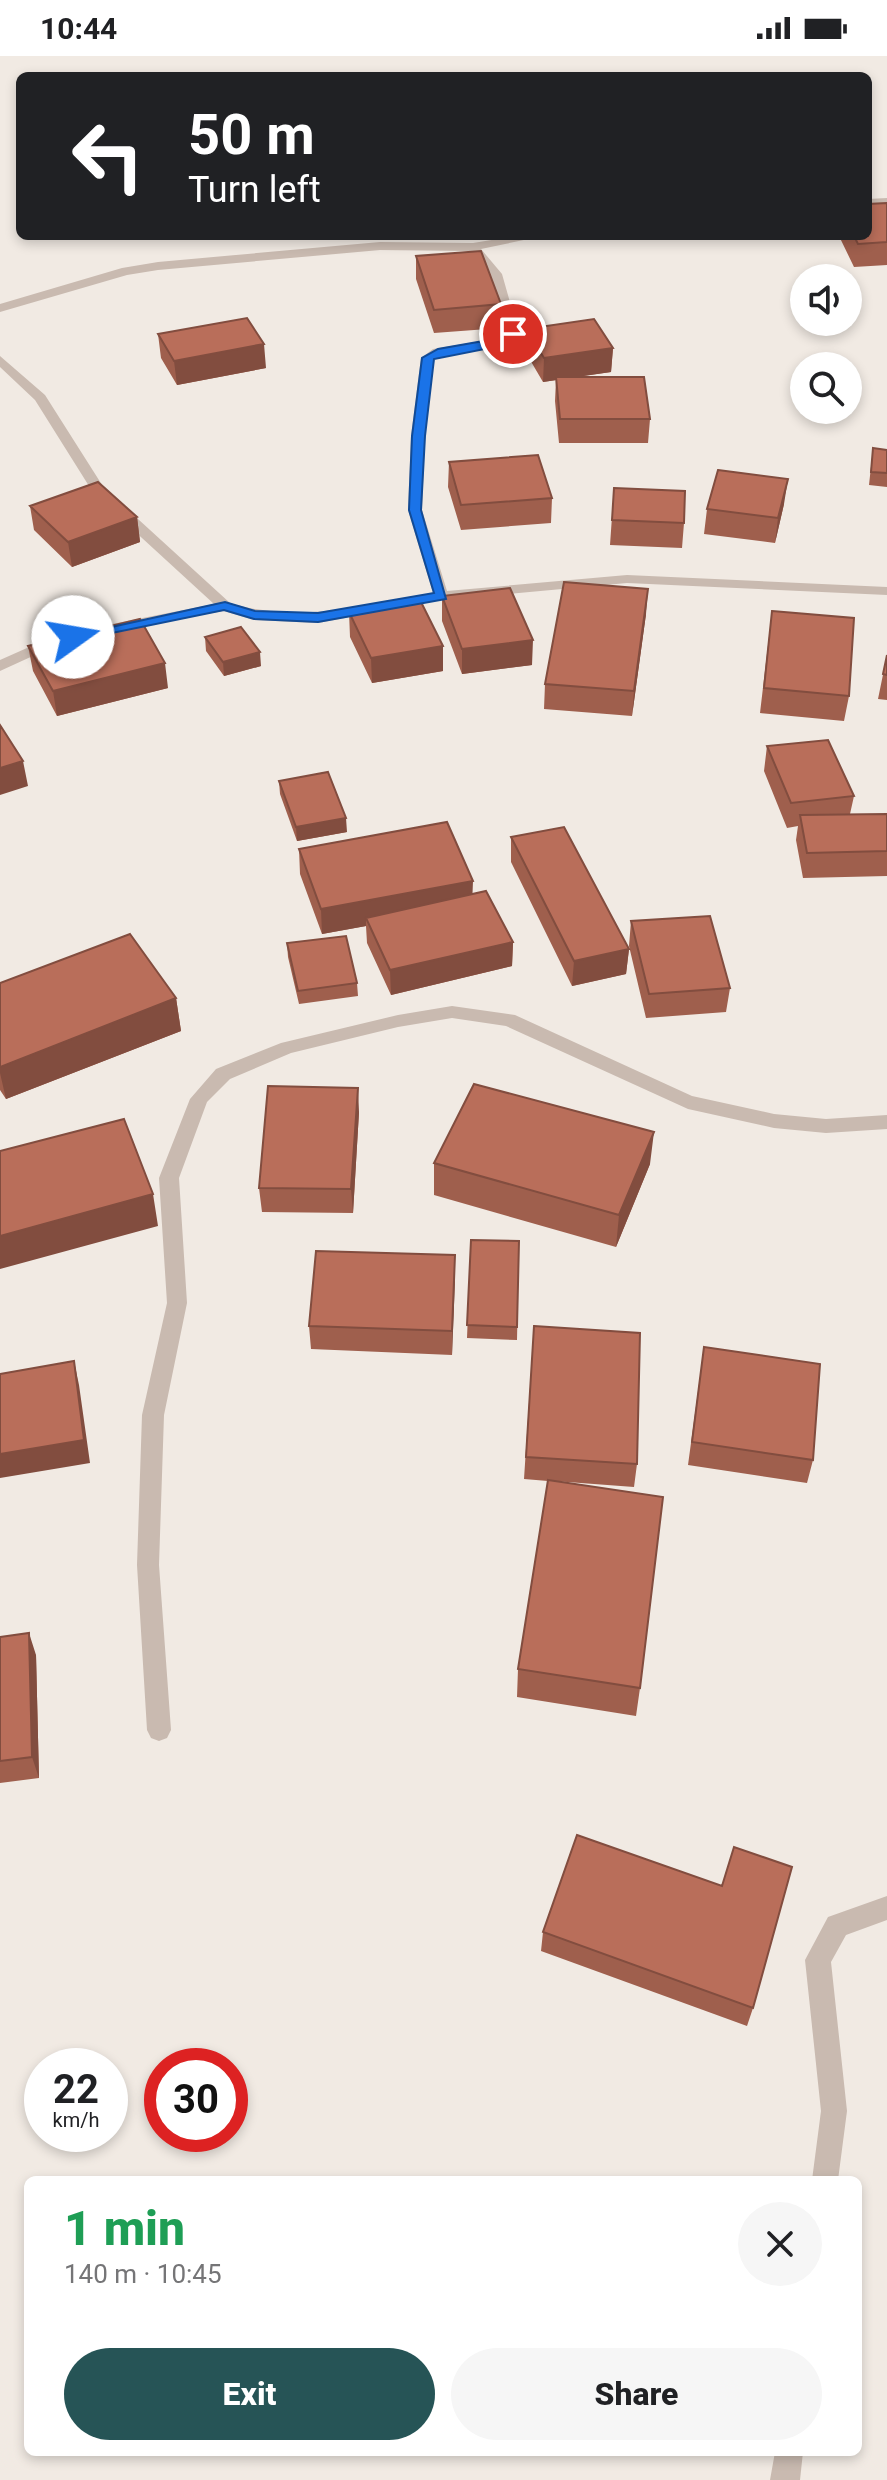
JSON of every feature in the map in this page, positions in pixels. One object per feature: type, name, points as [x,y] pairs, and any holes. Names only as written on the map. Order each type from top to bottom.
[{"type":"street","points":[[0,308],[126,271],[158,266],[380,246],[473,247],[514,240]]},
{"type":"street","points":[[441,596],[415,510],[418,436],[428,358],[438,352],[510,340],[513,334],[496,274],[473,247]]},
{"type":"street","points":[[0,360],[40,398],[99,491],[225,606],[254,615],[318,618],[441,596],[627,579],[887,591]]},
{"type":"street","points":[[102,630],[225,606]]},
{"type":"street","points":[[0,666],[44,644],[73,637]]},
{"type":"street","points":[[159,1730],[148,1565],[153,1415],[177,1303],[169,1178],[199,1099],[223,1074],[287,1048],[398,1021],[452,1012],[509,1020],[688,1102],[774,1121],[826,1126],[887,1122]]},
{"type":"street","points":[[826,2176],[834,2111],[818,1960],[837,1926],[887,1908]]},
{"type":"street","points":[[785,2480],[788,2456]]},
{"type":"building","points":[[887,203],[887,242],[858,244],[856,240],[872,240],[872,204]]},
{"type":"building","points":[[481,251],[501,304],[434,310],[416,256]]},
{"type":"building","points":[[247,318],[264,344],[174,361],[158,334]]},
{"type":"building","points":[[594,319],[613,348],[544,358],[526,329]]},
{"type":"building","points":[[556,377],[644,377],[650,419],[560,419]]},
{"type":"building","points":[[873,448],[887,450],[887,473],[871,472]]},
{"type":"building","points":[[538,455],[552,498],[461,505],[449,462]]},
{"type":"building","points":[[718,470],[788,479],[778,518],[707,509]]},
{"type":"building","points":[[98,482],[137,517],[68,542],[30,506]]},
{"type":"building","points":[[614,488],[685,491],[684,523],[612,520]]},
{"type":"building","points":[[564,582],[648,589],[634,691],[545,684]]},
{"type":"building","points":[[510,588],[533,640],[462,649],[442,596]]},
{"type":"building","points":[[420,600],[443,646],[371,658],[349,612]]},
{"type":"building","points":[[772,611],[854,618],[849,696],[764,688]]},
{"type":"building","points":[[140,619],[165,663],[53,691],[28,646]]},
{"type":"building","points":[[241,627],[260,652],[223,662],[205,637]]},
{"type":"building","points":[[0,725],[23,761],[0,768]]},
{"type":"building","points":[[828,740],[854,796],[791,803],[767,746]]},
{"type":"building","points":[[328,772],[346,818],[296,827],[279,781]]},
{"type":"building","points":[[887,814],[887,851],[807,853],[800,815]]},
{"type":"building","points":[[447,822],[473,881],[321,909],[299,849]]},
{"type":"building","points":[[564,827],[629,949],[574,961],[511,837]]},
{"type":"building","points":[[486,891],[513,942],[390,970],[366,918]]},
{"type":"building","points":[[710,916],[730,988],[649,994],[631,921]]},
{"type":"building","points":[[130,934],[176,998],[0,1067],[0,983]]},
{"type":"building","points":[[346,936],[357,983],[298,991],[287,943]]},
{"type":"building","points":[[474,1084],[654,1132],[619,1215],[434,1163]]},
{"type":"building","points":[[268,1086],[358,1088],[351,1189],[259,1188]]},
{"type":"building","points":[[124,1119],[153,1194],[0,1236],[0,1151]]},
{"type":"building","points":[[471,1240],[519,1241],[517,1327],[467,1325]]},
{"type":"building","points":[[316,1251],[455,1255],[452,1331],[309,1326]]},
{"type":"building","points":[[534,1326],[640,1333],[637,1464],[526,1457]]},
{"type":"building","points":[[704,1347],[820,1364],[813,1460],[692,1442]]},
{"type":"building","points":[[74,1361],[84,1440],[0,1454],[0,1374]]},
{"type":"building","points":[[548,1480],[663,1497],[640,1688],[518,1669]]},
{"type":"building","points":[[29,1633],[32,1757],[0,1761],[0,1637]]},
{"type":"building","points":[[577,1835],[722,1886],[734,1847],[792,1867],[753,2008],[543,1932]]},
{"type":"route","points":[[73,637],[225,606],[254,615],[318,618],[441,596],[415,510],[418,436],[428,358],[438,352],[510,340],[513,334]]}]
